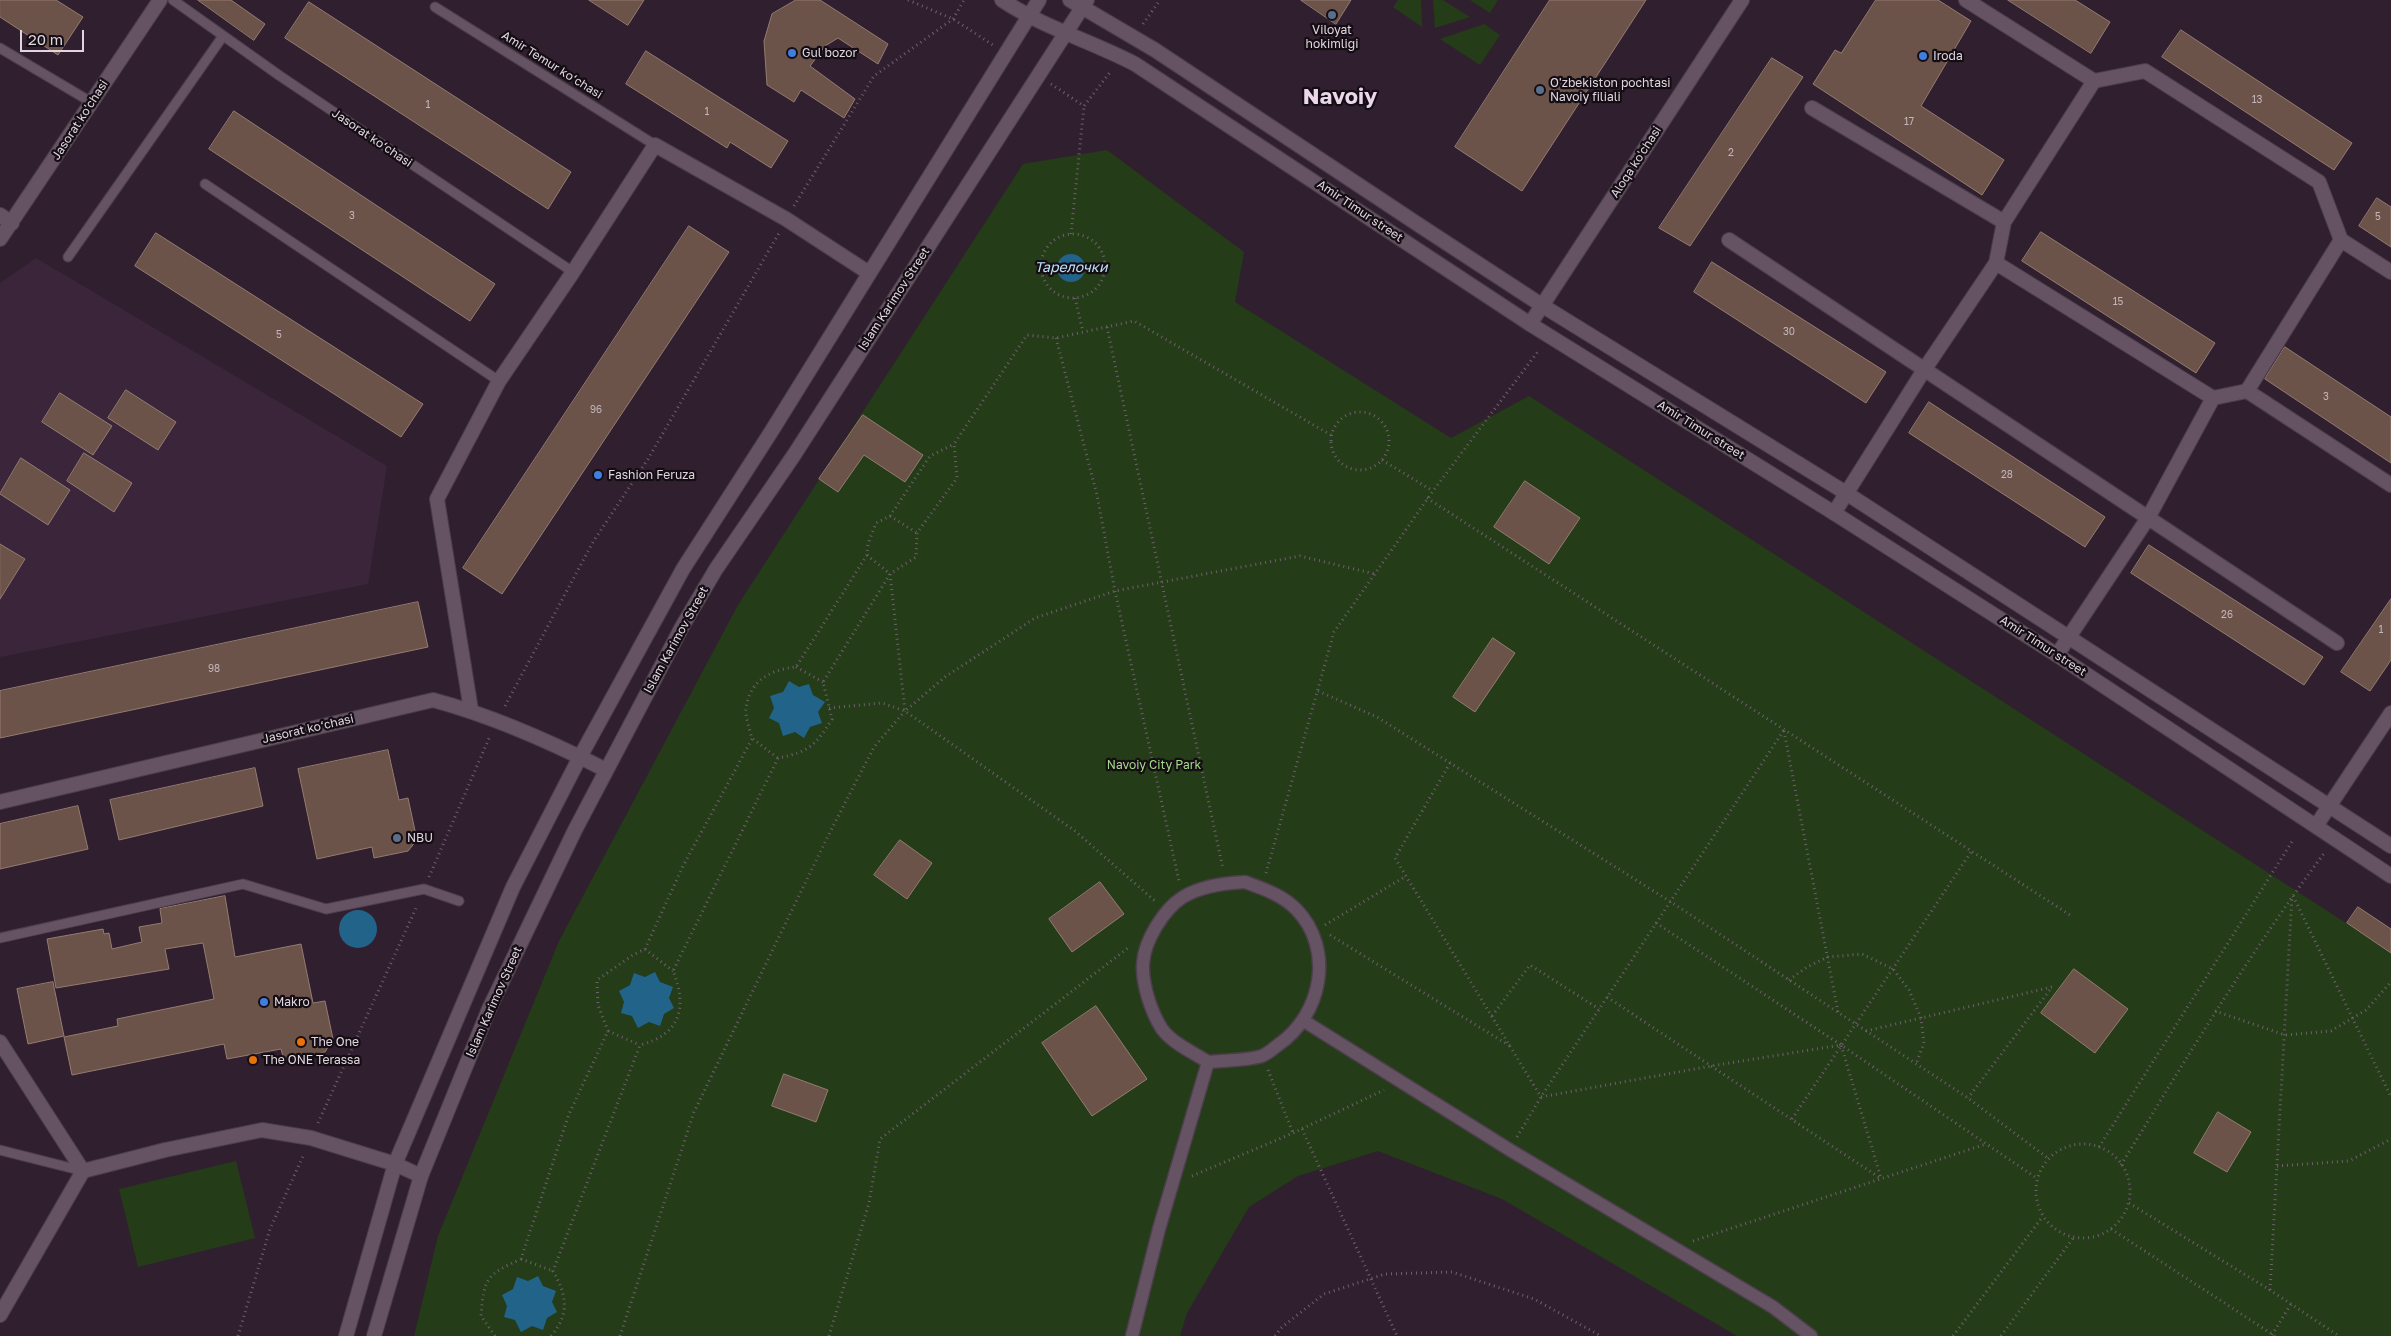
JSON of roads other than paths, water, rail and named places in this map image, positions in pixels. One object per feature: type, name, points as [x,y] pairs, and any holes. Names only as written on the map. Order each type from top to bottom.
[{"type":"main road","name":"Jasorat ko'chasi","points":[[0,239],[160,0]]},
{"type":"main road","name":"Amir Timur street","points":[[1002,0],[1028,17],[1065,34],[1098,45],[1135,64],[1530,324],[1834,512],[2057,655],[2391,876]]},
{"type":"main road","points":[[346,1336],[395,1164],[513,887],[580,757],[683,569],[1039,0]]},
{"type":"main road","name":"Aloqa ko'chasi","points":[[1530,324],[1742,0]]},
{"type":"main road","points":[[1966,0],[2094,81],[2145,71],[2319,182],[2341,240],[2391,272]]},
{"type":"main road","name":"Amir Timur street","points":[[1080,2],[1156,50],[1543,306],[1846,493],[2391,846]]},
{"type":"main road","name":"Islam Karimov Street","points":[[374,1336],[421,1176],[489,1009],[521,940],[606,770],[683,624],[716,569],[794,455],[1065,34],[1080,2]]},
{"type":"main road","points":[[1834,512],[1924,370],[1996,264],[2004,222],[2094,81]]},
{"type":"main road","points":[[1812,108],[2004,222]]},
{"type":"main road","points":[[472,710],[437,499],[500,381],[655,145],[786,219],[869,273]]},
{"type":"main road","points":[[0,215],[12,223]]},
{"type":"main road","points":[[1729,240],[2337,643]]},
{"type":"main road","points":[[2247,392],[2341,240]]},
{"type":"main road","points":[[1996,264],[2213,398],[2247,392],[2391,485]]},
{"type":"main road","points":[[2057,655],[2148,518],[2213,398]]},
{"type":"main road","name":"Jasorat ko‘chasi","points":[[0,802],[433,700],[472,710],[606,770]]},
{"type":"main road","points":[[2316,826],[2391,713]]},
{"type":"main road","points":[[0,1042],[83,1171]]},
{"type":"main road","points":[[0,1316],[83,1171],[165,1150],[262,1130],[311,1138],[395,1164],[421,1176]]},
{"type":"street","points":[[1246,882],[1272,892],[1296,909],[1316,930],[1320,964],[1316,994],[1304,1022],[1289,1038],[1263,1055],[1208,1062],[1163,1030],[1148,999],[1143,963],[1154,928],[1166,912],[1183,897],[1206,888],[1226,883],[1246,882]]},
{"type":"street","points":[[1304,1022],[1510,1150],[1774,1307],[1811,1336]]},
{"type":"street","points":[[1132,1336],[1208,1062]]},
{"type":"lane","name":"Jasorat ko‘chasi","points":[[173,0],[223,36],[573,272]]},
{"type":"lane","name":"Amir Temur ko‘chasi","points":[[435,7],[655,145]]},
{"type":"lane","points":[[68,257],[223,36]]},
{"type":"lane","points":[[0,48],[91,102]]},
{"type":"lane","points":[[204,184],[500,381]]},
{"type":"lane","points":[[0,938],[244,884],[326,909],[424,889],[459,901]]},
{"type":"lane","points":[[0,1150],[83,1171]]},
{"type":"water","name":"Тарелочки","points":[[1071,254],[1081,258],[1085,268],[1081,278],[1071,282],[1061,278],[1057,268],[1061,258]]},
{"type":"water","points":[[789,681],[799,687],[809,684],[813,695],[825,702],[818,712],[822,723],[810,727],[804,738],[795,732],[783,736],[779,723],[769,718],[774,708],[770,696],[783,692]]},
{"type":"water","points":[[358,910],[371,916],[377,929],[371,942],[358,948],[345,942],[339,929],[345,916]]},
{"type":"water","points":[[655,972],[660,982],[673,987],[669,998],[674,1008],[664,1014],[660,1026],[649,1022],[638,1028],[632,1016],[621,1013],[624,1002],[619,991],[630,985],[634,973],[645,977]]},
{"type":"water","points":[[538,1276],[543,1286],[556,1291],[552,1302],[557,1312],[547,1318],[543,1330],[532,1326],[521,1332],[515,1320],[504,1317],[507,1306],[502,1295],[513,1289],[517,1277],[528,1281]]},
{"type":"place","name":"Viloyat hokimligi","points":[[1332,15]]},
{"type":"place","name":"Gul bozor","points":[[792,53]]},
{"type":"place","name":"Iroda","points":[[1923,56]]},
{"type":"place","name":"O'zbekiston pochtasi Navoiy filiali","points":[[1540,90]]},
{"type":"place","name":"Fashion Feruza","points":[[598,475]]},
{"type":"place","name":"NBU","points":[[397,838]]},
{"type":"place","name":"Makro","points":[[264,1002]]},
{"type":"place","name":"The One","points":[[301,1042]]},
{"type":"place","name":"The ONE Terassa","points":[[253,1060]]},
{"type":"district","name":"Navoiy","points":[[1340,97]]},
{"type":"park label","name":"Navoiy City Park","points":[[1154,765]]}]
